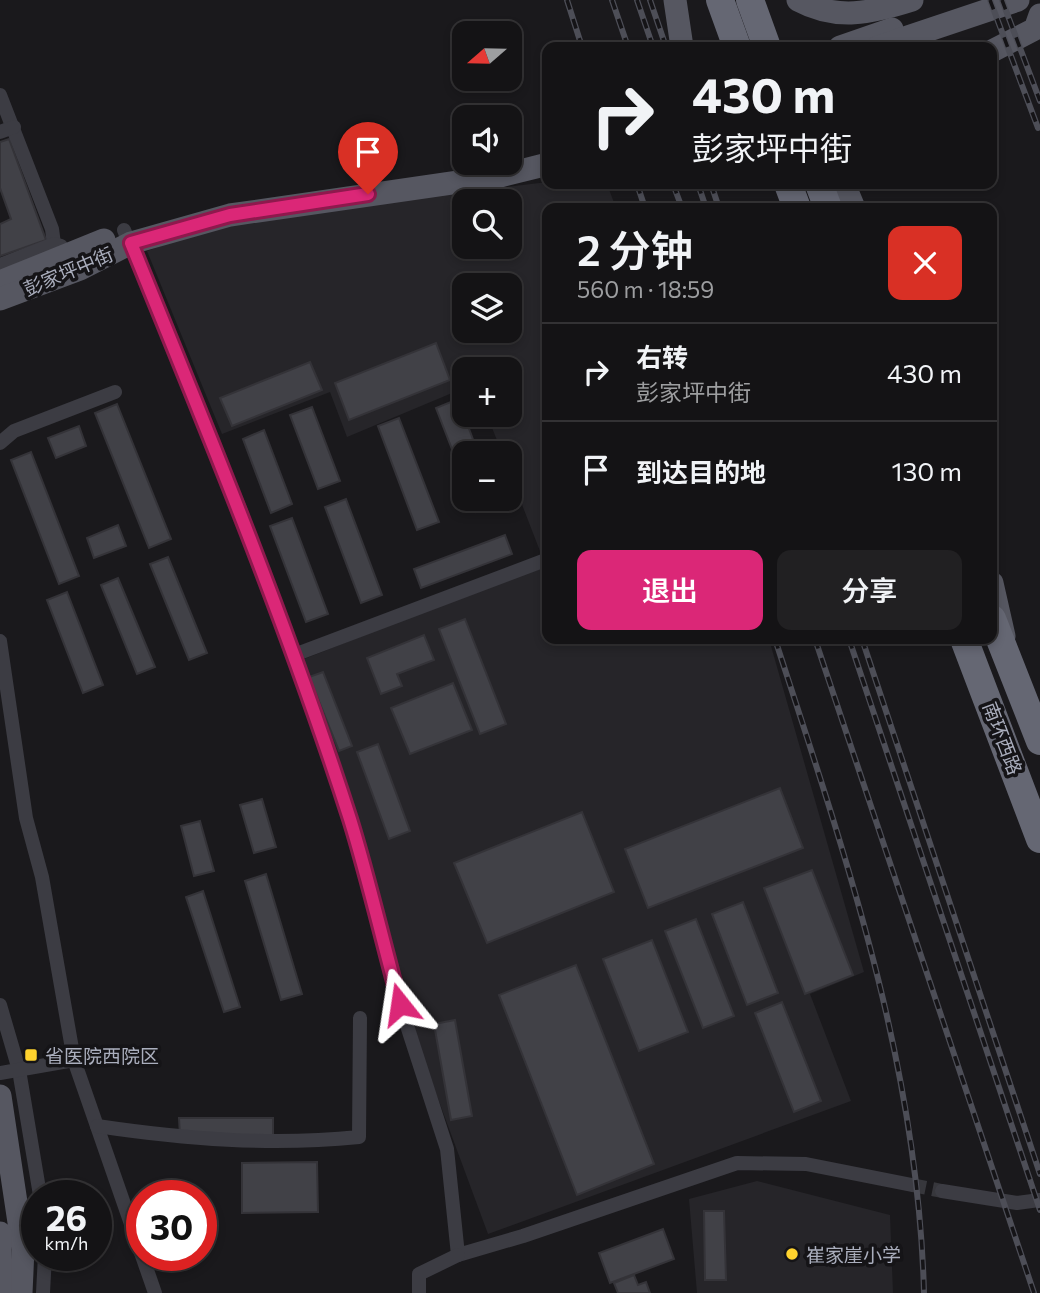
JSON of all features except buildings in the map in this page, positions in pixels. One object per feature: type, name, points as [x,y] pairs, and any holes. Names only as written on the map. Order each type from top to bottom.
[{"type":"highway","points":[[720,0],[734,42]]},
{"type":"highway","points":[[750,0],[765,42]]},
{"type":"highway","name":"南环西路","points":[[997,632],[1040,741]]},
{"type":"highway","name":"南环西路","points":[[966,644],[1040,839]]},
{"type":"main road","points":[[675,0],[680,42]]},
{"type":"main road","points":[[798,0],[819,11],[851,14],[912,0]]},
{"type":"main road","points":[[854,42],[978,0]]},
{"type":"main road","points":[[893,42],[1018,0]]},
{"type":"main road","points":[[997,48],[1035,29],[1040,15]]},
{"type":"main road","points":[[522,156],[542,151]]},
{"type":"main road","name":"彭家坪中街","points":[[0,299],[80,270],[127,237],[240,213],[500,176],[542,166]]},
{"type":"main road","name":"彭家坪中街","points":[[0,282],[247,197],[452,169]]},
{"type":"main road","points":[[997,605],[1011,667]]},
{"type":"main road","points":[[0,1096],[23,1249],[21,1293]]},
{"type":"main road","points":[[0,1233],[0,1292]]},
{"type":"street","points":[[0,95],[7,130],[52,229],[54,244]]},
{"type":"street","points":[[127,237],[240,509],[351,822],[400,1004],[447,1149],[458,1255]]},
{"type":"street","points":[[0,265],[54,244],[79,253]]},
{"type":"street","points":[[0,443],[14,431],[114,393]]},
{"type":"street","points":[[294,655],[542,561]]},
{"type":"street","points":[[0,641],[26,818],[42,877],[74,1060],[155,1293]]},
{"type":"street","points":[[0,1005],[19,1070],[37,1180]]},
{"type":"street","points":[[97,1126],[182,1139],[298,1143],[359,1137],[360,1018]]},
{"type":"street","points":[[0,1073],[74,1060]]},
{"type":"street","points":[[419,1293],[419,1273],[458,1255],[523,1237],[737,1163],[806,1164],[912,1185]]},
{"type":"street","points":[[942,1191],[1017,1203],[1040,1200]]},
{"type":"street","points":[[43,1293],[44,1271]]},
{"type":"shaded area","points":[[542,183],[542,189],[609,189],[614,203],[542,203],[542,556],[522,505],[522,441],[497,441],[492,427],[522,427],[522,357],[452,357],[452,393],[347,437],[330,392],[222,434],[147,251],[242,218],[452,193],[452,259],[522,259],[522,189],[489,189]]},
{"type":"shaded area","points":[[542,565],[542,644],[770,644],[864,972],[810,994],[851,1101],[488,1234],[410,1023],[364,840],[299,661]]},
{"type":"shaded area","name":"崔家崖小学","points":[[757,1181],[890,1215],[893,1293],[697,1293],[689,1199]]},
{"type":"tunnel","points":[[912,1185],[942,1191]]},
{"type":"railway","points":[[567,0],[580,42]]},
{"type":"railway","points":[[612,0],[626,42]]},
{"type":"railway","points":[[637,0],[651,42]]},
{"type":"railway","points":[[650,0],[664,42]]},
{"type":"railway","points":[[990,0],[1038,128]]},
{"type":"railway","points":[[1002,0],[1040,101]]},
{"type":"railway","points":[[639,189],[643,203]]},
{"type":"railway","points":[[675,189],[680,203]]},
{"type":"railway","points":[[700,189],[704,203]]},
{"type":"railway","points":[[713,189],[717,203]]},
{"type":"railway","points":[[777,644],[851,880],[893,1042],[908,1124],[919,1208],[924,1293]]},
{"type":"railway","points":[[817,644],[1034,1293]]},
{"type":"railway","points":[[851,644],[1040,1210]]},
{"type":"railway","points":[[864,644],[1040,1174]]},
{"type":"place","name":"省医院西院区","points":[[31,1055]]},
{"type":"place","name":"崔家崖小学","points":[[792,1254]]},
{"type":"route","points":[[368,194],[230,215],[131,243],[240,509],[288,637],[351,822],[400,1004]]}]
